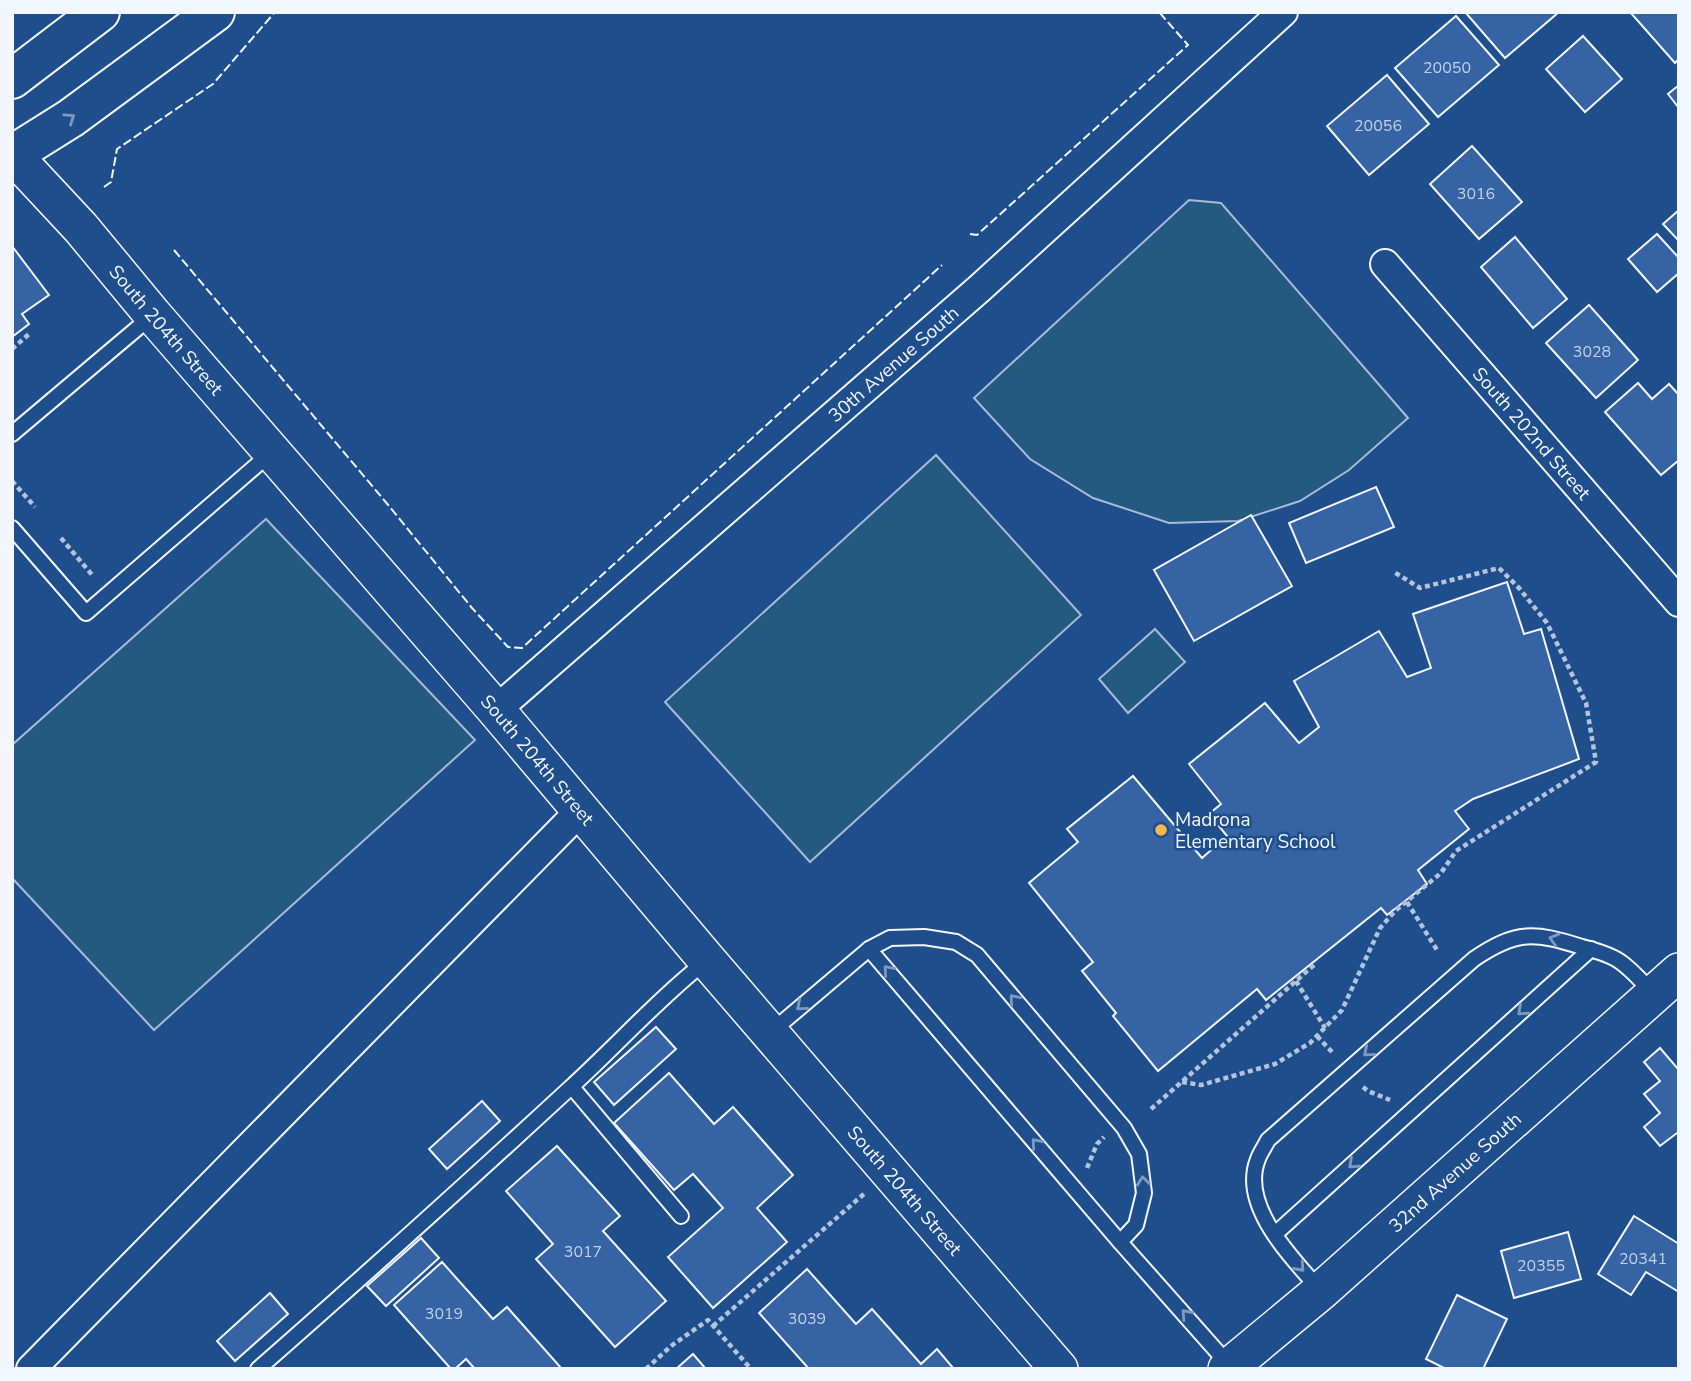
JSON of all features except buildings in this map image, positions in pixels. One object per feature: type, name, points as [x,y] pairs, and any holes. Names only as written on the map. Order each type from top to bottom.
[{"type":"main road","points":[[12,79],[100,12]]},
{"type":"main road","points":[[12,154],[71,118],[215,12]]},
{"type":"street","name":"30th Avenue South","points":[[496,710],[980,288],[1283,12]]},
{"type":"street","name":"South 204th Street","points":[[12,154],[72,219],[496,710],[1059,1369]]},
{"type":"street","name":"South 202nd Street","points":[[1385,264],[1679,602]]},
{"type":"street","points":[[31,1369],[582,810]]},
{"type":"street","name":"32nd Avenue South","points":[[1229,1367],[1321,1291],[1667,983]]},
{"type":"lane","points":[[12,434],[153,315]]},
{"type":"lane","points":[[12,528],[86,613],[272,452]]},
{"type":"lane","points":[[1321,1291],[1284,1249],[1263,1216],[1254,1184],[1257,1161],[1268,1140],[1474,959],[1495,945],[1518,937],[1543,935],[1591,949],[1667,983]]},
{"type":"lane","points":[[771,1032],[869,949],[890,938],[924,937],[956,942],[977,955],[1124,1128],[1139,1154],[1144,1193],[1136,1225],[1120,1242]]},
{"type":"lane","points":[[869,949],[1229,1367]]},
{"type":"lane","points":[[1275,1234],[1591,949]]},
{"type":"lane","points":[[258,1369],[338,1300],[572,1087],[684,978],[707,960]]},
{"type":"lane","points":[[572,1087],[681,1216]]},
{"type":"path","points":[[12,349],[29,334]]},
{"type":"path","points":[[12,481],[35,507]]},
{"type":"path","points":[[61,538],[93,576]]},
{"type":"path","points":[[1182,1082],[1201,1085],[1275,1065],[1310,1043],[1342,1010],[1380,928],[1395,911],[1441,873],[1456,851],[1596,762],[1586,702],[1547,623],[1499,568],[1420,588],[1394,572]]},
{"type":"path","points":[[1408,902],[1437,950]]},
{"type":"path","points":[[1151,1109],[1314,965]]},
{"type":"path","points":[[1296,981],[1325,1028]]},
{"type":"path","points":[[1317,1036],[1332,1052]]},
{"type":"path","points":[[1360,1084],[1368,1091],[1397,1102]]},
{"type":"path","points":[[1084,1174],[1097,1144],[1105,1136]]},
{"type":"path","points":[[713,1326],[871,1187]]},
{"type":"path","points":[[646,1369],[671,1346],[708,1320],[751,1369]]},
{"type":"shaded area","points":[[1189,200],[1221,203],[1408,418],[1349,470],[1300,501],[1238,521],[1169,523],[1093,498],[1030,459],[974,398]]},
{"type":"shaded area","points":[[936,455],[1081,615],[810,862],[665,702]]},
{"type":"shaded area","points":[[266,519],[475,740],[154,1030],[12,878],[12,745]]},
{"type":"shaded area","points":[[1155,629],[1185,662],[1128,713],[1099,679]]},
{"type":"fence","points":[[104,187],[111,182],[117,149],[213,84],[275,12]]},
{"type":"fence","points":[[970,234],[977,235],[1188,45],[1159,12]]},
{"type":"fence","points":[[174,250],[472,608],[508,647],[522,648],[942,265]]},
{"type":"place","name":"Madrona Elementary School","points":[[1161,830]]}]
